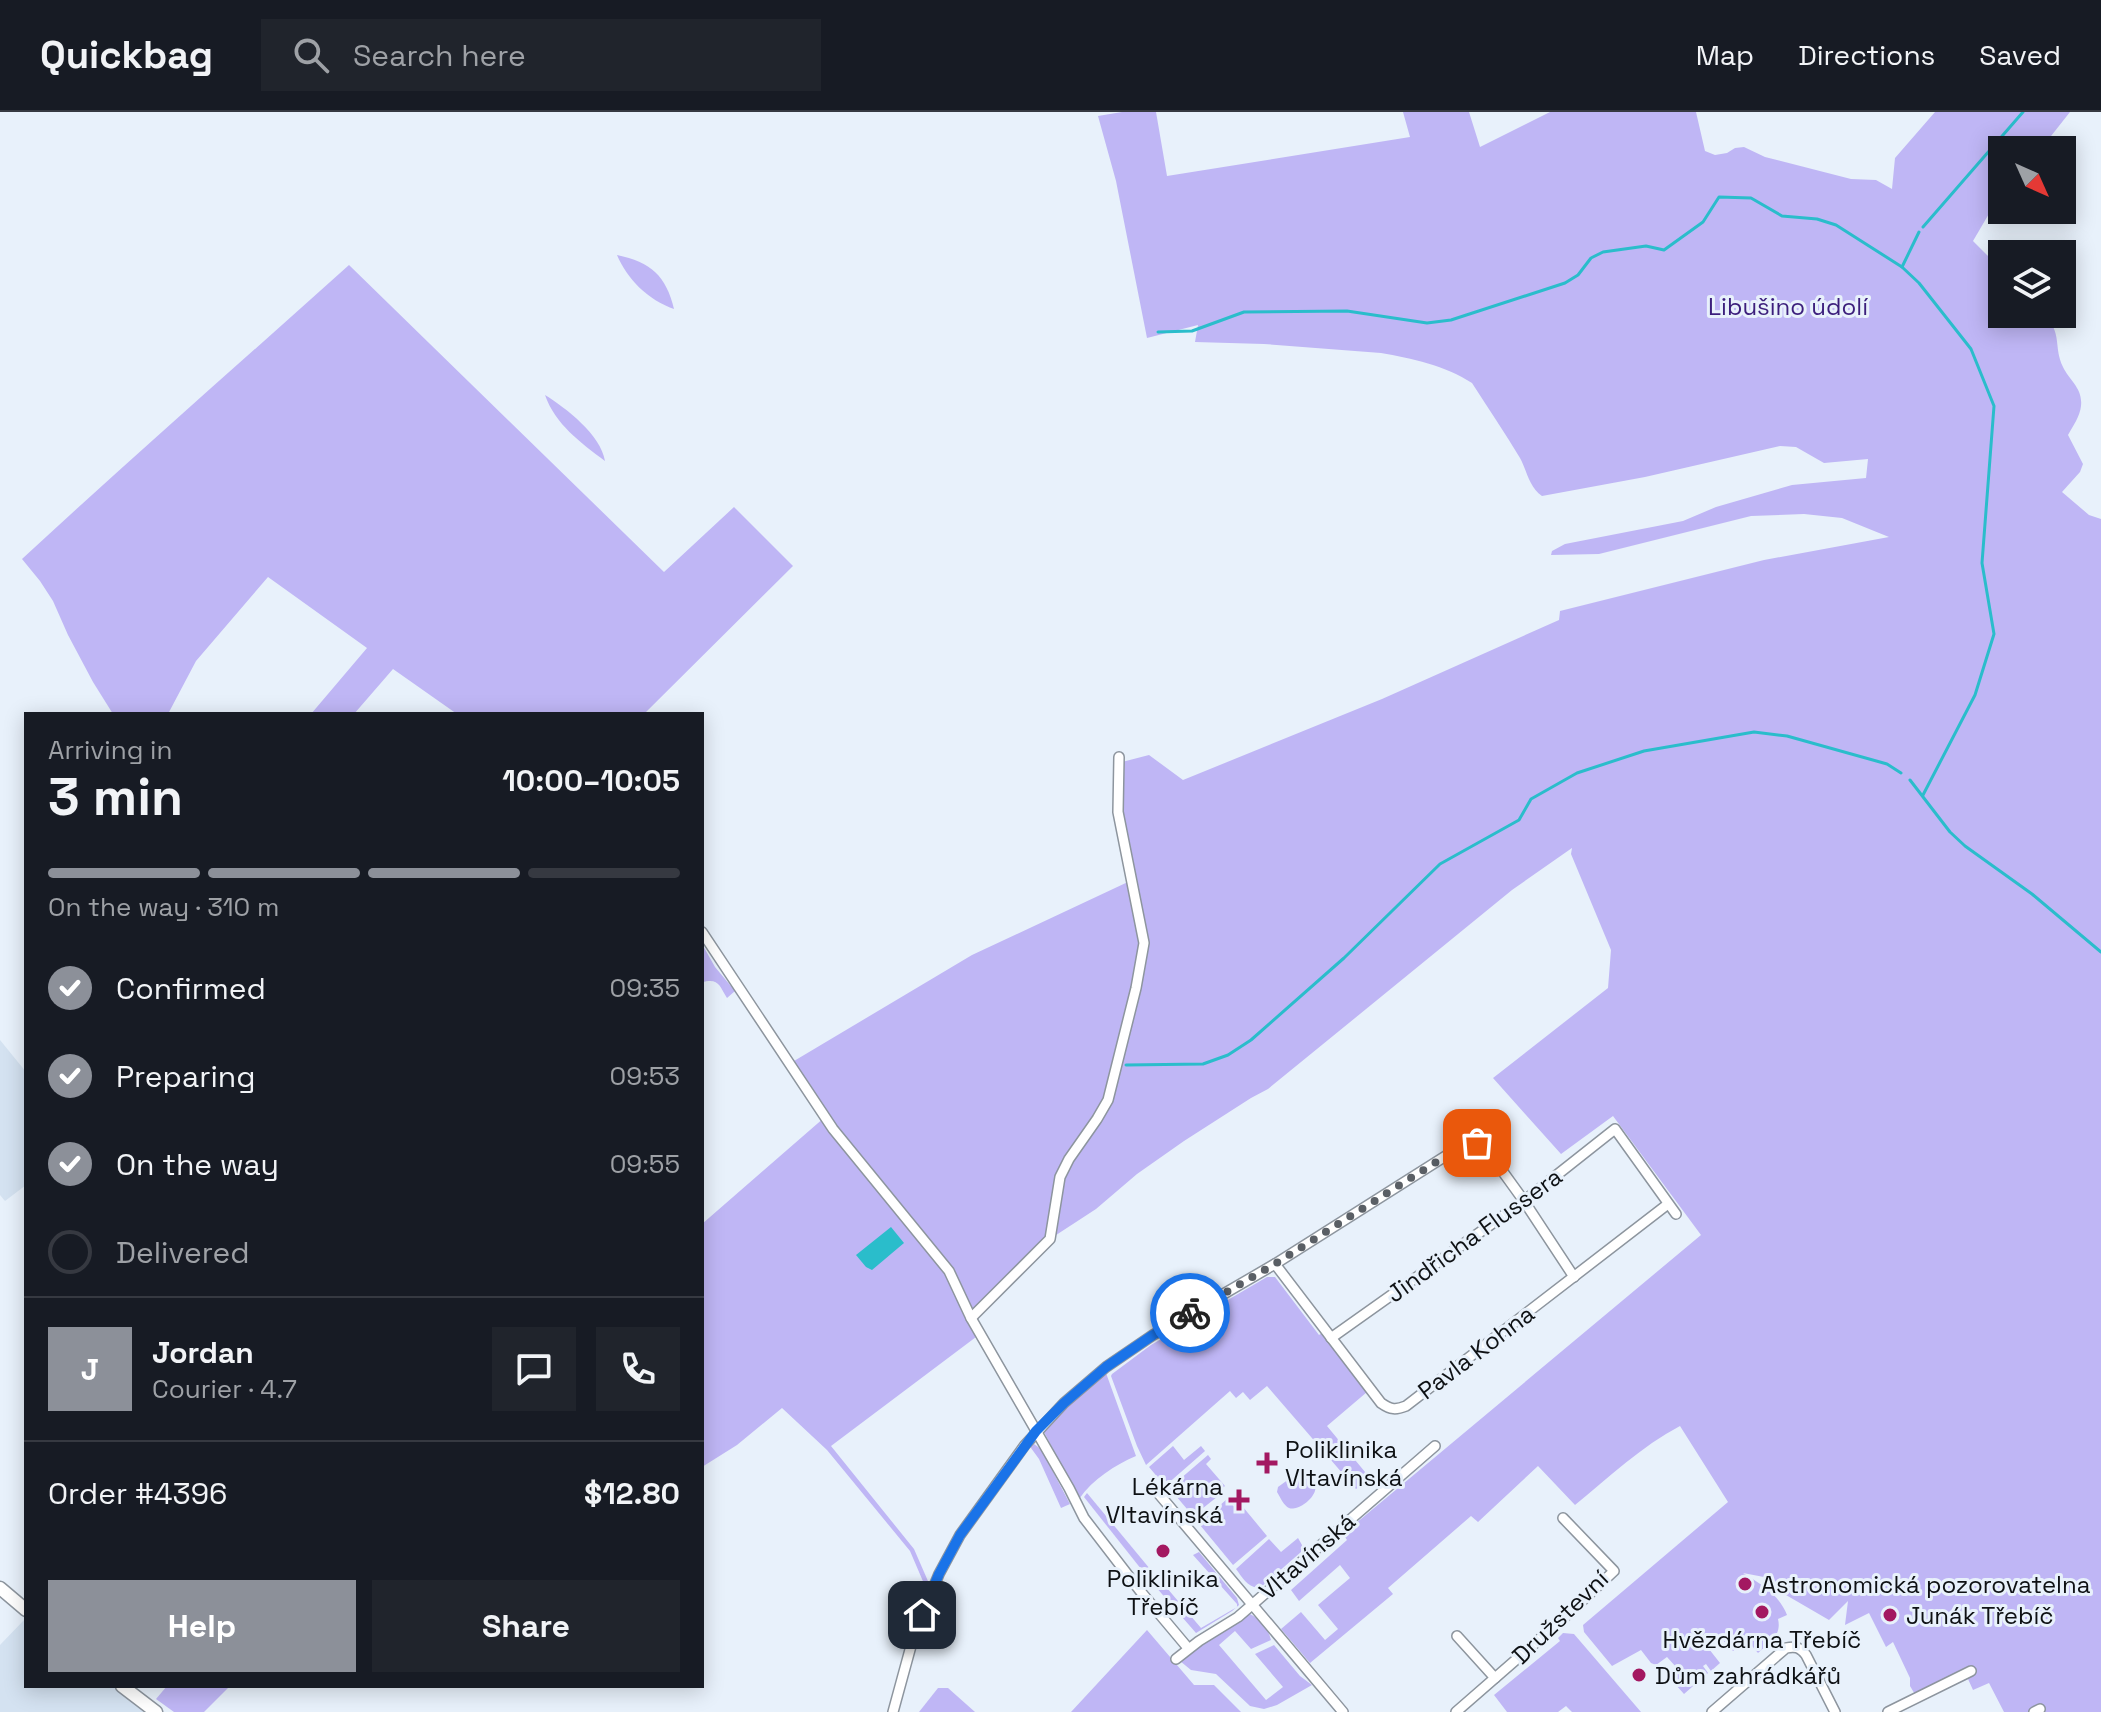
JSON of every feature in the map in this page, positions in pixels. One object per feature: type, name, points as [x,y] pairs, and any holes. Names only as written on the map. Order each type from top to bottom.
[{"type":"main road","points":[[0,1588],[24,1608]]},
{"type":"main road","points":[[125,1688],[156,1712]]},
{"type":"street","points":[[971,1318],[1050,1239],[1060,1177],[1108,1100],[1144,943],[1118,812],[1119,757]]},
{"type":"street","points":[[704,935],[833,1129],[949,1271],[971,1318],[1093,1532],[1188,1648]]},
{"type":"street","name":"Jindřicha Flussera","points":[[1331,1338],[1524,1201],[1613,1125],[1676,1214]]},
{"type":"street","points":[[893,1712],[914,1635],[939,1574],[960,1535],[1036,1431],[1106,1367],[1153,1335],[1275,1264],[1472,1142],[1485,1147],[1574,1277]]},
{"type":"street","name":"Pavla Kohna","points":[[1275,1264],[1381,1403],[1396,1409],[1406,1406],[1668,1204]]},
{"type":"street","name":"Vltavínská","points":[[1252,1604],[1435,1446]]},
{"type":"street","name":"Vltavínská","points":[[1158,1493],[1343,1712]]},
{"type":"street","name":"Družstevní","points":[[1456,1712],[1614,1571],[1563,1518]]},
{"type":"street","points":[[1176,1659],[1252,1604]]},
{"type":"street","points":[[1457,1636],[1495,1678]]},
{"type":"street","points":[[1712,1712],[1786,1648],[1799,1648],[1806,1655],[1835,1712]]},
{"type":"street","points":[[1888,1712],[1971,1671]]},
{"type":"shaded area","points":[[0,1040],[24,1070],[24,1187],[5,1201],[0,1195]]},
{"type":"shaded area","points":[[24,1620],[24,1688],[122,1688],[154,1712],[0,1712],[0,1645]]},
{"type":"green space","name":"Libušino údolí","points":[[1122,112],[1156,112],[1167,176],[1410,137],[1403,112],[1469,112],[1480,147],[1550,112],[1696,112],[1705,151],[1715,155],[1744,147],[1765,157],[1851,179],[1876,180],[1892,189],[1895,158],[1935,112],[2070,112],[2051,136],[1988,136],[1988,215],[1973,241],[1988,256],[1988,328],[2054,328],[2060,360],[2078,389],[2081,400],[2079,413],[2068,435],[2083,464],[2062,492],[2089,515],[2101,519],[2101,1712],[2004,1712],[1989,1683],[1973,1690],[1968,1679],[1919,1701],[1893,1642],[1886,1647],[1869,1613],[1845,1625],[1848,1601],[1829,1620],[1786,1595],[1764,1577],[1743,1573],[1774,1595],[1787,1615],[1778,1619],[1776,1635],[1758,1653],[1747,1640],[1733,1651],[1721,1638],[1709,1649],[1720,1663],[1711,1671],[1706,1664],[1703,1666],[1708,1673],[1684,1694],[1667,1675],[1676,1667],[1667,1657],[1656,1665],[1641,1650],[1612,1666],[1584,1632],[1583,1625],[1728,1502],[1680,1426],[1639,1452],[1575,1505],[1538,1466],[1478,1522],[1471,1516],[1388,1588],[1393,1594],[1310,1663],[1281,1629],[1301,1612],[1325,1640],[1338,1629],[1318,1605],[1350,1578],[1340,1565],[1299,1601],[1291,1590],[1347,1540],[1343,1534],[1701,1235],[1613,1116],[1561,1154],[1493,1078],[1608,988],[1611,950],[1571,854],[1572,848],[1512,890],[1268,1089],[1184,1141],[1137,1174],[1096,1209],[1050,1239],[971,1318],[980,1334],[831,1446],[914,1549],[936,1606],[932,1614],[928,1593],[910,1551],[827,1450],[782,1408],[737,1445],[704,1466],[704,1222],[825,1117],[794,1061],[972,955],[1130,881],[1118,812],[1122,762],[1149,755],[1183,780],[1382,699],[1559,620],[1560,611],[1764,560],[1889,537],[1842,518],[1804,514],[1751,516],[1599,554],[1551,555],[1552,551],[1565,544],[1683,521],[1716,507],[1792,485],[1866,478],[1868,459],[1824,463],[1796,447],[1780,446],[1645,477],[1542,496],[1531,483],[1520,458],[1472,383],[1440,367],[1381,353],[1195,342],[1198,325],[1147,338],[1116,181],[1098,116]]},
{"type":"green space","points":[[617,255],[648,266],[655,272],[671,297],[674,309],[640,288]]},
{"type":"green space","points":[[349,265],[664,572],[734,507],[793,566],[646,712],[454,712],[393,669],[356,712],[313,712],[367,648],[268,577],[196,661],[169,712],[112,712],[68,635],[53,601],[22,559]]},
{"type":"green space","points":[[545,395],[590,432],[605,461],[562,424]]},
{"type":"green space","points":[[704,948],[735,991],[727,998],[720,986],[704,982]]},
{"type":"green space","points":[[1267,1277],[1275,1277],[1367,1392],[1327,1426],[1370,1478],[1356,1489],[1267,1386],[1250,1400],[1243,1392],[1236,1398],[1230,1391],[1146,1465],[1137,1446],[1112,1374],[1151,1345]]},
{"type":"green space","points":[[1106,1373],[1136,1456],[1105,1473],[1079,1499],[1044,1432],[1064,1409]]},
{"type":"green space","points":[[1034,1444],[1041,1449],[1070,1504],[1061,1508],[1031,1448]]},
{"type":"green space","points":[[1173,1446],[1184,1460],[1201,1446],[1205,1451],[1165,1486],[1149,1467]]},
{"type":"green space","points":[[1208,1455],[1211,1459],[1206,1464],[1225,1486],[1220,1490],[1222,1493],[1193,1516],[1170,1489]]},
{"type":"green space","points":[[1300,1471],[1315,1483],[1315,1490],[1307,1502],[1289,1508],[1277,1492],[1278,1487]]},
{"type":"green space","points":[[1087,1493],[1155,1575],[1149,1579],[1084,1497]]},
{"type":"green space","points":[[1227,1499],[1238,1511],[1243,1507],[1267,1536],[1233,1565],[1200,1525]]},
{"type":"green space","points":[[1298,1538],[1302,1545],[1301,1552],[1261,1587],[1249,1585],[1236,1569],[1269,1539],[1281,1552]]},
{"type":"green space","points":[[1199,1552],[1237,1598],[1237,1607],[1193,1555]]},
{"type":"green space","points":[[1161,1581],[1201,1628],[1236,1608],[1196,1633],[1155,1586]]},
{"type":"green space","points":[[1250,1614],[1264,1625],[1271,1640],[1251,1649],[1235,1631],[1219,1645],[1266,1700],[1283,1687],[1255,1654],[1274,1645],[1300,1676],[1312,1685],[1264,1709],[1250,1706],[1216,1674],[1191,1670],[1180,1661]]},
{"type":"green space","points":[[1147,1630],[1194,1685],[1214,1685],[1241,1712],[1071,1712]]},
{"type":"green space","points":[[1563,1633],[1574,1634],[1641,1712],[1572,1712],[1566,1706],[1558,1712],[1507,1712],[1494,1695],[1560,1641],[1558,1638]]},
{"type":"green space","points":[[165,1688],[228,1688],[204,1712],[174,1712],[156,1699]]},
{"type":"green space","points":[[938,1688],[948,1688],[975,1712],[919,1712]]},
{"type":"water","points":[[891,1227],[904,1243],[872,1270],[866,1267],[856,1255]]},
{"type":"waterway","points":[[1923,227],[2023,112]]},
{"type":"waterway","points":[[1158,332],[1192,331],[1244,312],[1347,311],[1427,323],[1451,320],[1565,283],[1578,275],[1591,258],[1603,252],[1646,246],[1664,250],[1703,222],[1719,197],[1751,198],[1782,216],[1817,219],[1836,225],[1902,267],[1919,283],[1971,349],[1994,406],[1982,563],[1994,634],[1975,695],[1923,795]]},
{"type":"waterway","points":[[1902,267],[1919,232]]},
{"type":"waterway","points":[[1126,1065],[1203,1064],[1228,1055],[1251,1040],[1344,958],[1440,864],[1519,820],[1531,799],[1577,773],[1644,751],[1754,732],[1787,736],[1887,764],[1901,773]]},
{"type":"waterway","points":[[1910,780],[1950,832],[1965,846],[2032,894],[2101,952]]},
{"type":"way so far","points":[[1190,1313],[1275,1264],[1463,1145],[1477,1143]]},
{"type":"place","name":"Poliklinika Vltavínská","points":[[1267,1463]]},
{"type":"place","name":"Lékárna Vltavínská","points":[[1239,1500]]},
{"type":"place","name":"Poliklinika Třebíč","points":[[1163,1551]]},
{"type":"place","name":"Astronomická pozorovatelna","points":[[1745,1584]]},
{"type":"place","name":"Hvězdárna Třebíč","points":[[1762,1612]]},
{"type":"place","name":"Junák Třebíč","points":[[1890,1615]]},
{"type":"place","name":"Dům zahrádkářů","points":[[1639,1675]]},
{"type":"route","points":[[922,1615],[960,1535],[1036,1431],[1106,1367],[1190,1313]]}]
